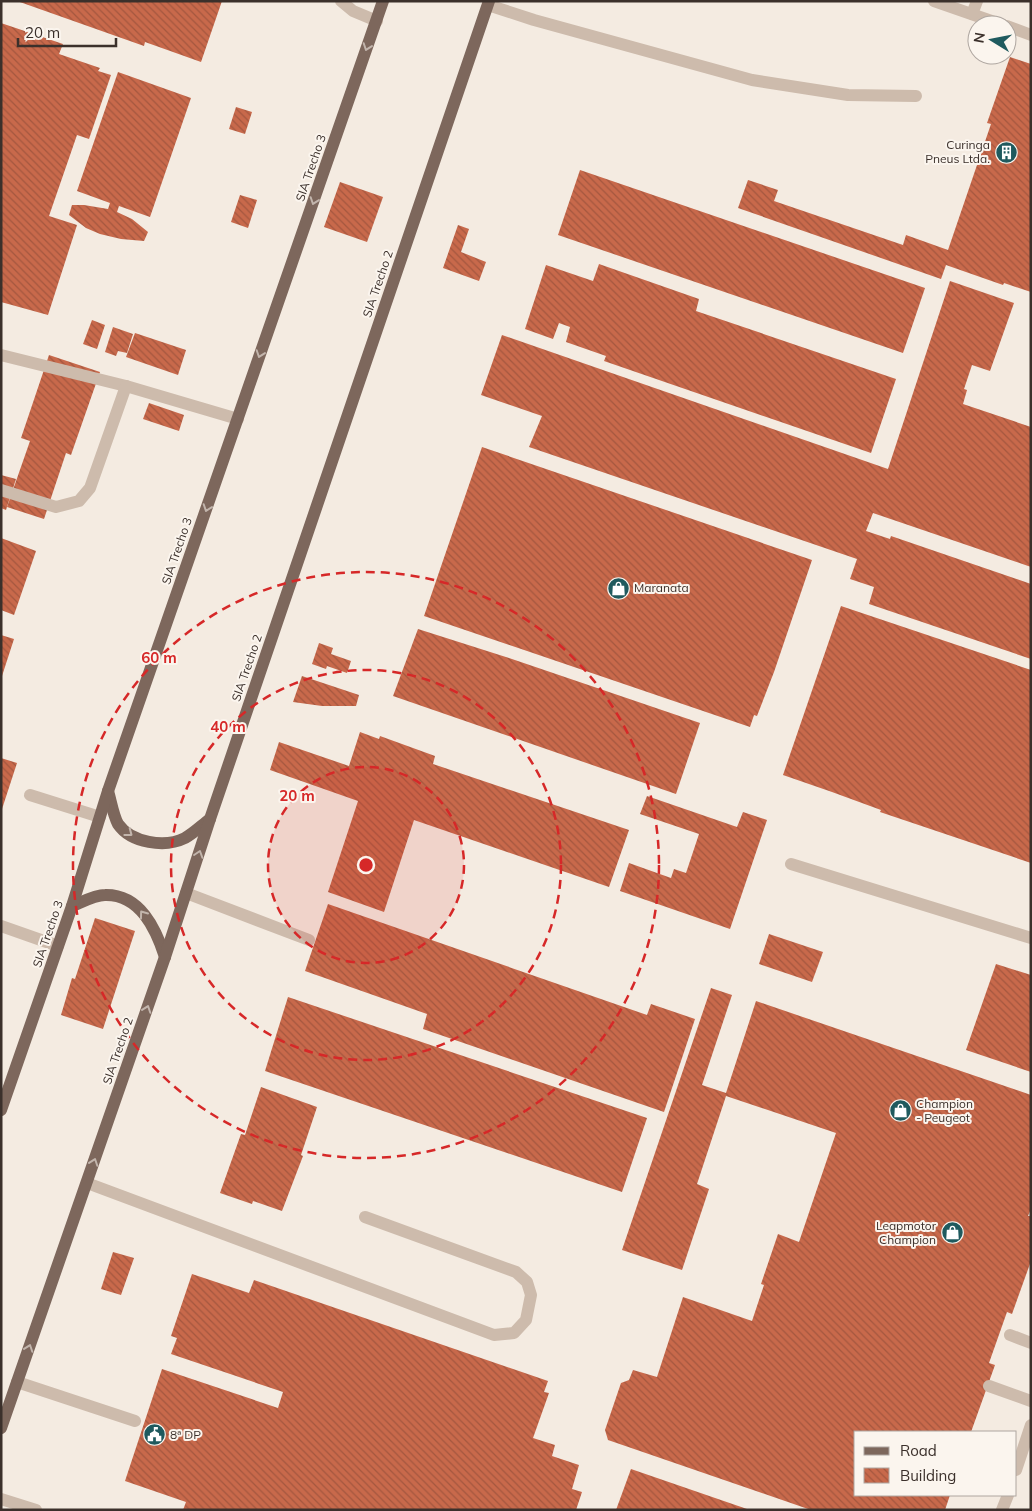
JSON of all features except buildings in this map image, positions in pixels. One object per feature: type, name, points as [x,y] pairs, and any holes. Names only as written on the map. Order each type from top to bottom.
[{"type":"main road","name":"SIA Trecho 3","points":[[1,1110],[72,906],[108,791],[383,1]]},
{"type":"main road","name":"SIA Trecho 2","points":[[1,1428],[166,957],[210,819],[489,3]]},
{"type":"main road","points":[[108,791],[117,822],[127,834],[141,840],[164,842],[185,838],[210,819]]},
{"type":"main road","points":[[72,906],[105,894],[136,904],[158,933],[166,957]]},
{"type":"street","points":[[341,1],[353,11],[377,21]]},
{"type":"street","points":[[934,1],[972,14],[977,1]]},
{"type":"street","points":[[489,3],[534,20],[752,80],[848,95],[916,96]]},
{"type":"street","points":[[1017,30],[1031,35]]},
{"type":"street","points":[[1,355],[126,386],[238,419]]},
{"type":"street","points":[[1,490],[56,507],[78,501],[90,488],[126,386]]},
{"type":"street","points":[[30,795],[100,817]]},
{"type":"street","points":[[791,864],[1031,938]]},
{"type":"street","points":[[186,894],[309,940]]},
{"type":"street","points":[[1,926],[58,946]]},
{"type":"street","points":[[87,1183],[494,1335],[514,1333],[526,1320],[531,1295],[527,1282],[516,1272],[365,1217]]},
{"type":"street","points":[[1010,1336],[1031,1343]]},
{"type":"street","points":[[17,1382],[135,1421]]},
{"type":"street","points":[[989,1386],[1031,1401]]},
{"type":"street","points":[[1017,1467],[1031,1425]]},
{"type":"street","points":[[1002,1510],[1008,1496]]},
{"type":"street","points":[[1,1498],[36,1510]]},
{"type":"place","name":"Curinga Pneus Ltda.","points":[[1006,152]]},
{"type":"place","name":"Maranata","points":[[618,588]]},
{"type":"place","name":"Champion - Peugeot","points":[[900,1111]]},
{"type":"place","name":"Leapmotor Champion","points":[[952,1233]]},
{"type":"place","name":"8ª DP","points":[[154,1435]]}]
